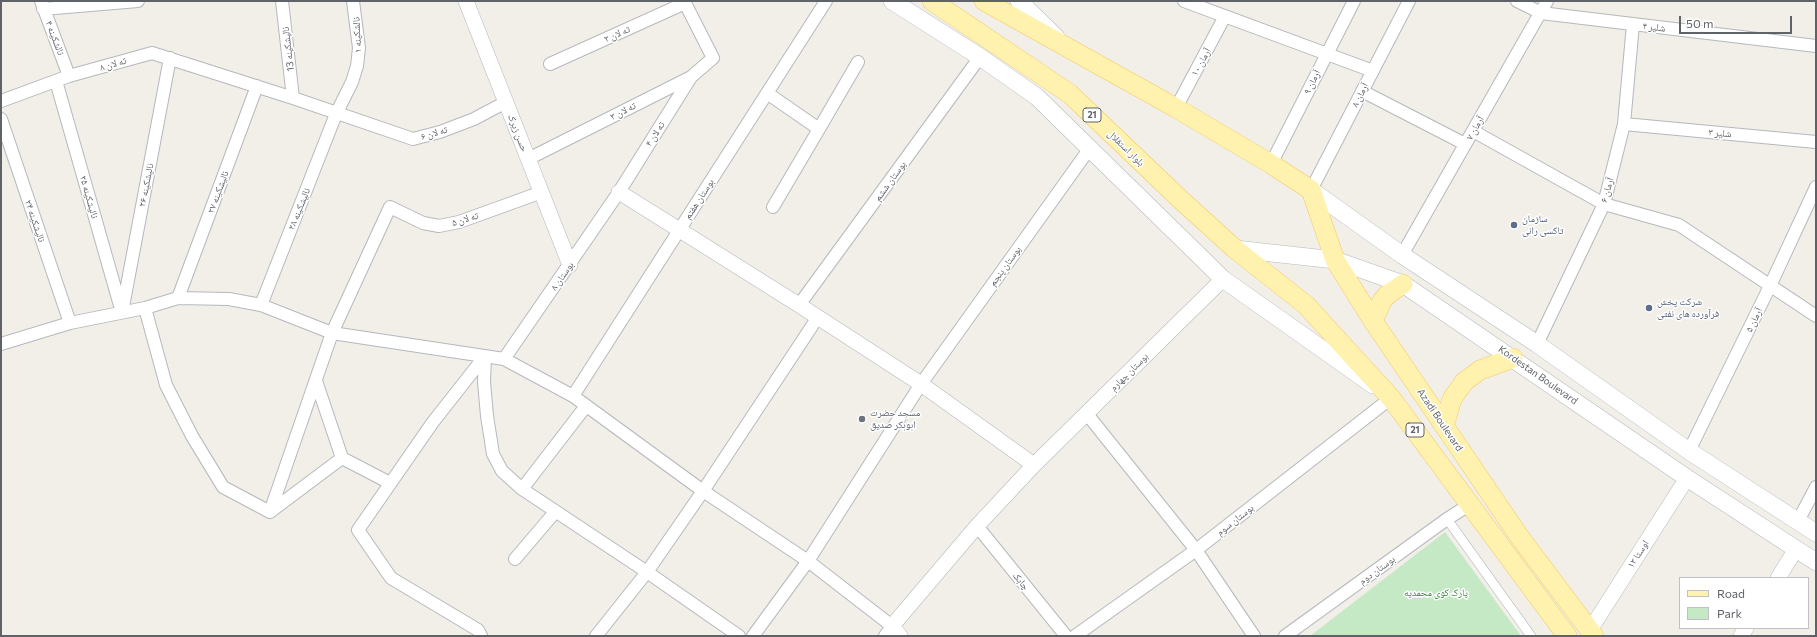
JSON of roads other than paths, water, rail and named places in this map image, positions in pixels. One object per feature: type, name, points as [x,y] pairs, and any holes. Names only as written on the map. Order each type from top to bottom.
[{"type":"main road","points":[[892,1],[980,57],[1037,98],[1223,279],[1392,398]]},
{"type":"main road","name":"بلوار استقلال","points":[[932,1],[1070,94],[1181,200],[1235,249]]},
{"type":"main road","points":[[984,1],[1176,108],[1271,164],[1311,190],[1402,255],[1537,344],[1689,451],[1816,533]]},
{"type":"main road","points":[[1019,1],[1063,44]]},
{"type":"main road","name":"Azadi Boulevard","points":[[1311,190],[1335,260],[1373,321],[1519,536],[1592,633]]},
{"type":"main road","name":"Kordestan Boulevard","points":[[1235,249],[1335,260],[1403,284],[1687,478],[1816,562]]},
{"type":"main road","name":"21","points":[[1235,249],[1306,305],[1392,398],[1566,636]]},
{"type":"main road","points":[[1373,321],[1382,301],[1387,295],[1403,284]]},
{"type":"main road","points":[[1444,426],[1452,399],[1464,382],[1480,370],[1513,358]]},
{"type":"street","points":[[42,5],[138,1]]},
{"type":"street","name":"نالیشکینه 13","points":[[282,1],[293,98]]},
{"type":"street","name":"نالشکینه ۱","points":[[336,114],[352,82],[357,66],[359,48],[353,1]]},
{"type":"street","name":"حسن زیرک","points":[[466,1],[570,265]]},
{"type":"street","name":"بوستان هفتم","points":[[572,396],[826,1]]},
{"type":"street","points":[[1184,1],[1373,71]]},
{"type":"street","name":"آرمان ۹","points":[[1271,164],[1354,1]]},
{"type":"street","name":"آرمان ۸","points":[[1311,190],[1409,1]]},
{"type":"street","name":"شلیر ۴","points":[[1516,1],[1541,13],[1816,46]]},
{"type":"street","name":"آرمان ۷","points":[[1402,255],[1547,1]]},
{"type":"street","name":"ته لان ۳","points":[[528,159],[691,77],[713,58],[684,2]]},
{"type":"street","name":"ته لان ۲","points":[[550,64],[684,2]]},
{"type":"street","name":"نالشکینه ۴","points":[[42,5],[69,76]]},
{"type":"street","name":"آرمان ۱۰","points":[[1176,108],[1226,16]]},
{"type":"street","name":"آرمان ۶","points":[[1537,344],[1604,204],[1624,124],[1633,24]]},
{"type":"street","name":"ته لان ۸","points":[[1,101],[69,76],[152,52],[257,86]]},
{"type":"street","name":"بوستان ششم","points":[[799,305],[980,57]]},
{"type":"street","name":"نالیشکینه ۲۶","points":[[122,312],[170,58]]},
{"type":"street","points":[[773,207],[858,62]]},
{"type":"street","name":"ته لان ۴","points":[[619,192],[691,77]]},
{"type":"street","name":"نالیشکینه ۲۵","points":[[56,82],[122,312]]},
{"type":"street","name":"ته لان ۶","points":[[257,86],[413,139],[440,132],[474,119],[506,102]]},
{"type":"street","name":"نالیشکینه ۲۷","points":[[178,298],[257,86]]},
{"type":"street","points":[[1362,91],[1465,144]]},
{"type":"street","points":[[767,93],[819,129]]},
{"type":"street","name":"نالیشکینه ۲۸","points":[[261,305],[336,114]]},
{"type":"street","name":"نالیشکینه ۲۴","points":[[1,119],[70,323]]},
{"type":"street","name":"شلیر ۳","points":[[1624,124],[1816,142]]},
{"type":"street","points":[[1473,131],[1604,204],[1679,225],[1816,316]]},
{"type":"street","name":"بوستان پنجم","points":[[753,636],[808,561],[920,384],[1090,148]]},
{"type":"street","name":"آرمان ۵","points":[[1689,451],[1770,286],[1816,187]]},
{"type":"street","name":"ته لان ۵","points":[[332,333],[390,207],[423,223],[439,226],[459,222],[542,192]]},
{"type":"street","points":[[619,192],[818,317],[920,384],[1034,465]]},
{"type":"street","name":"بوستان ۸","points":[[504,359],[619,192]]},
{"type":"street","name":"بوستان چهارم","points":[[893,633],[977,526],[1034,465],[1223,279]]},
{"type":"street","points":[[1,344],[70,323],[145,308],[178,298],[228,299],[261,305],[332,333],[504,359],[572,396],[703,491],[808,561],[893,633]]},
{"type":"street","points":[[145,308],[166,385],[192,436],[223,487],[270,512]]},
{"type":"street","points":[[596,636],[647,572],[703,491],[818,317]]},
{"type":"street","points":[[270,512],[332,333]]},
{"type":"street","points":[[481,636],[478,630],[391,578],[358,530],[433,422],[485,356]]},
{"type":"street","points":[[485,356],[484,382],[486,416],[493,454],[502,471],[522,489],[555,512],[647,572],[739,636]]},
{"type":"street","points":[[316,381],[342,458],[390,483]]},
{"type":"street","name":"بوستان سوم","points":[[1075,636],[1196,550],[1392,398]]},
{"type":"street","points":[[522,489],[586,406]]},
{"type":"street","points":[[1087,414],[1196,550],[1254,636]]},
{"type":"street","points":[[270,512],[342,458]]},
{"type":"street","name":"اوستا ۱۲","points":[[1592,633],[1687,478]]},
{"type":"street","points":[[1798,521],[1816,487]]},
{"type":"street","name":"بوستان دوم","points":[[1285,636],[1447,519],[1469,505]]},
{"type":"street","points":[[515,559],[555,512]]},
{"type":"street","points":[[1447,519],[1531,636]]},
{"type":"street","name":"چابک","points":[[977,526],[1066,636]]},
{"type":"street","points":[[1779,577],[1796,549]]},
{"type":"place","name":"سازمان تاکسی رانی","points":[[1514,225]]},
{"type":"place","name":"شرکت پخش فرآورده های نفتی","points":[[1649,308]]},
{"type":"place","name":"مسجد حضرت ابوبکر صدیق","points":[[862,419]]},
{"type":"park label","name":"پارک کوی محمدیه","points":[[1436,593]]}]
